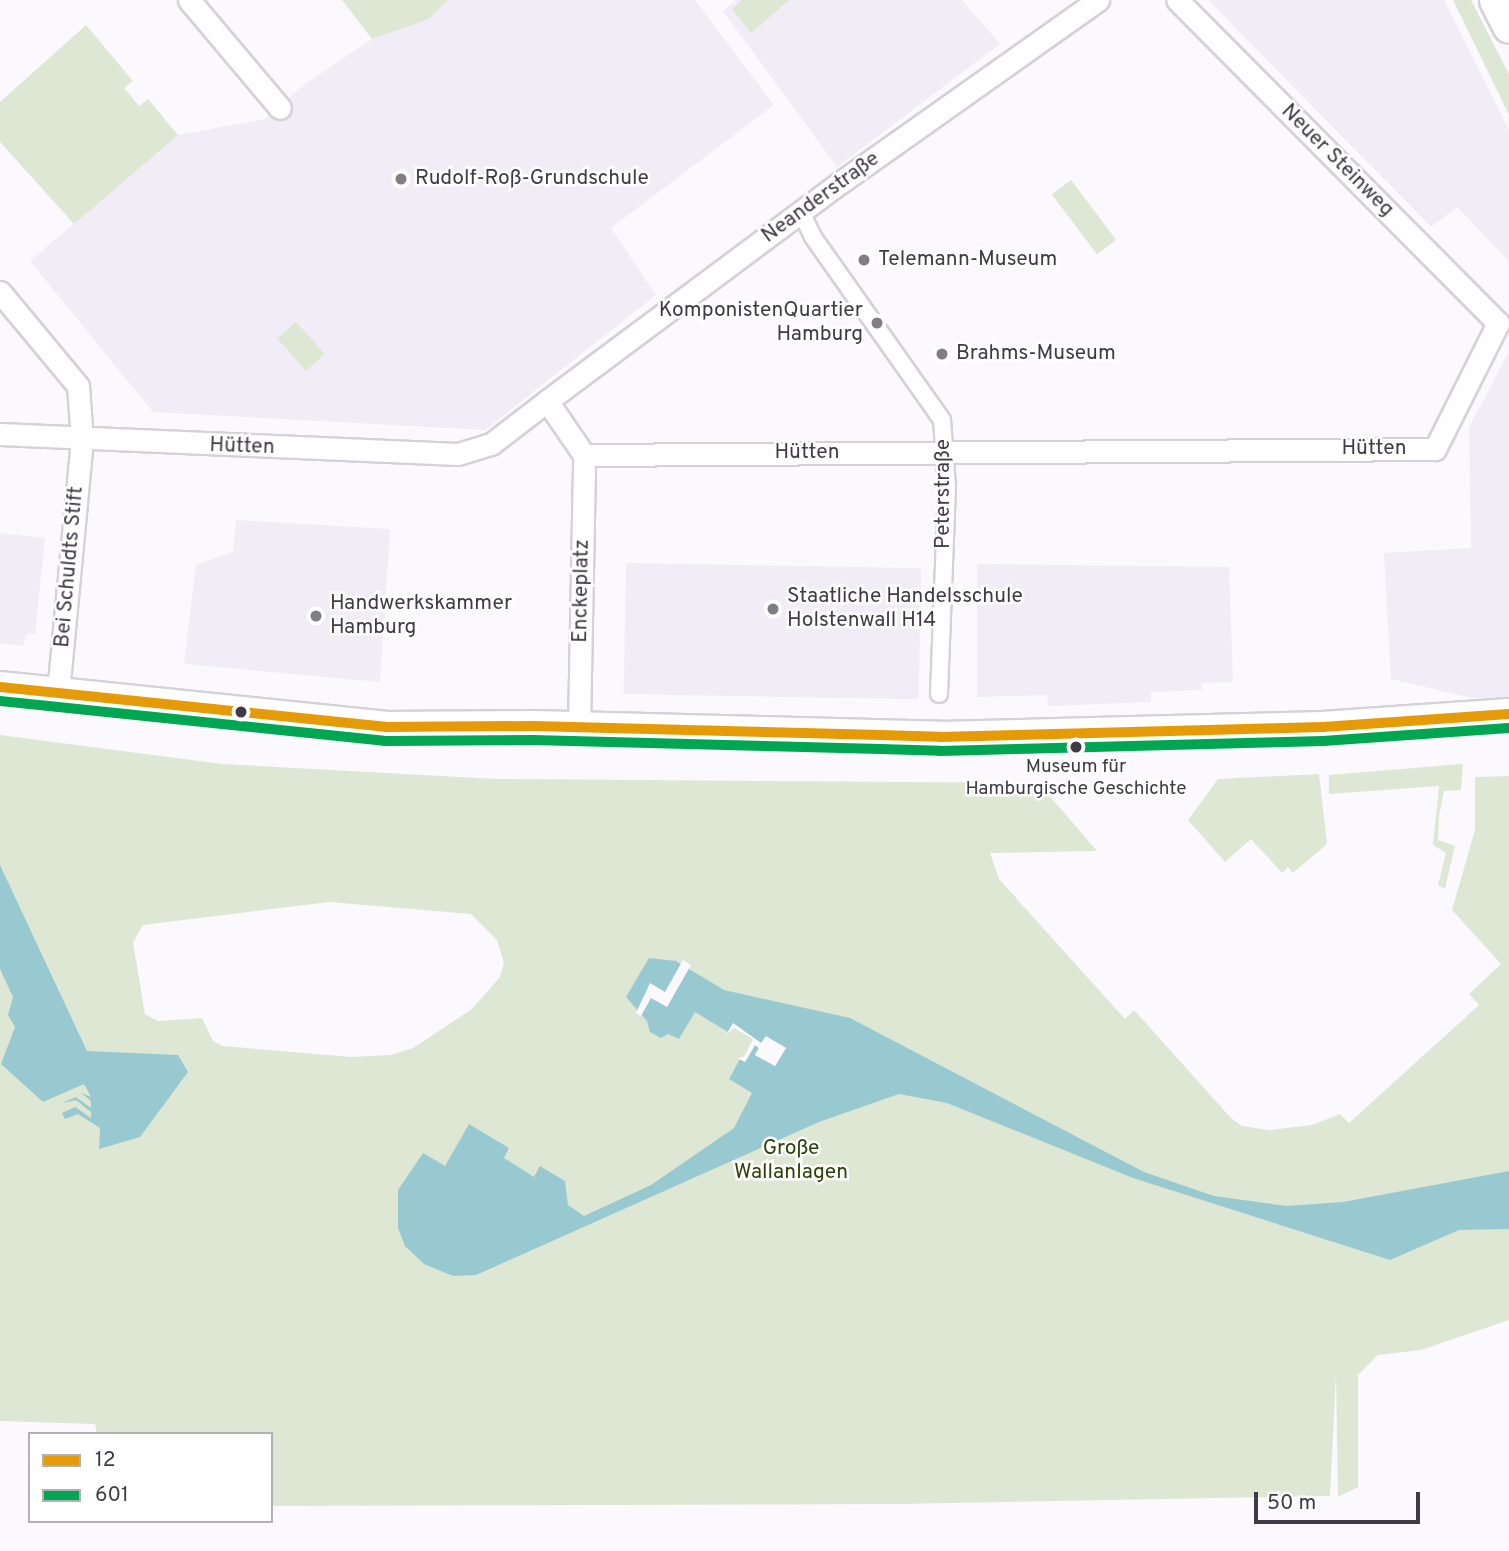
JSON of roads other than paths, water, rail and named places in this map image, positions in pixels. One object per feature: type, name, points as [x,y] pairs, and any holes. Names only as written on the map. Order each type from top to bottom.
[{"type":"main road","points":[[1496,0],[1509,26]]},
{"type":"main road","points":[[0,687],[385,727],[579,727],[940,737],[1323,727],[1509,714]]},
{"type":"street","points":[[189,0],[280,108]]},
{"type":"street","name":"Neanderstraße","points":[[547,401],[802,212],[1098,0]]},
{"type":"street","name":"Neuer Steinweg","points":[[1177,0],[1498,323]]},
{"type":"street","name":"Peterstraße","points":[[802,212],[813,237],[942,421],[947,453],[939,694]]},
{"type":"street","name":"Bei Schuldts Stift","points":[[0,292],[78,386],[82,439],[58,694]]},
{"type":"street","name":"Hütten","points":[[584,455],[1435,449],[1498,323]]},
{"type":"street","points":[[547,401],[584,455]]},
{"type":"street","name":"Hütten","points":[[0,434],[458,454],[491,444],[547,401]]},
{"type":"street","name":"Enckeplatz","points":[[579,727],[584,455]]},
{"type":"water","points":[[0,865],[87,1051],[178,1055],[188,1072],[140,1137],[99,1149],[100,1128],[78,1114],[65,1119],[62,1113],[75,1107],[91,1118],[91,1112],[76,1100],[62,1103],[76,1097],[91,1108],[91,1101],[81,1093],[91,1097],[84,1084],[43,1102],[1,1064],[15,1027],[8,1015],[13,997],[0,969]]},
{"type":"water","points":[[649,958],[676,961],[724,990],[850,1018],[1144,1172],[1214,1196],[1286,1206],[1343,1202],[1509,1171],[1509,1229],[1459,1230],[1390,1260],[1133,1178],[947,1103],[899,1094],[819,1122],[476,1275],[453,1276],[424,1264],[405,1246],[398,1228],[398,1190],[423,1153],[445,1166],[469,1124],[509,1148],[504,1158],[534,1177],[540,1166],[565,1181],[568,1205],[584,1216],[651,1185],[734,1128],[752,1093],[729,1079],[740,1059],[745,1062],[755,1045],[759,1048],[755,1055],[775,1066],[786,1048],[766,1037],[762,1044],[733,1024],[728,1032],[695,1012],[679,1039],[668,1034],[661,1038],[650,1032],[647,1021],[626,997]]},
{"type":"place","name":"Rudolf-Roß-Grundschule","points":[[401,179]]},
{"type":"place","name":"Telemann-Museum","points":[[864,260]]},
{"type":"place","name":"KomponistenQuartier Hamburg","points":[[877,323]]},
{"type":"place","name":"Brahms-Museum","points":[[942,354]]},
{"type":"place","name":"Staatliche Handelsschule Holstenwall H14","points":[[773,609]]},
{"type":"place","name":"Handwerkskammer Hamburg","points":[[316,616]]},
{"type":"place","name":"Museum für Hamburgische Geschichte","points":[[1076,747]]},
{"type":"park label","name":"Große Wallanlagen","points":[[791,1161]]}]
